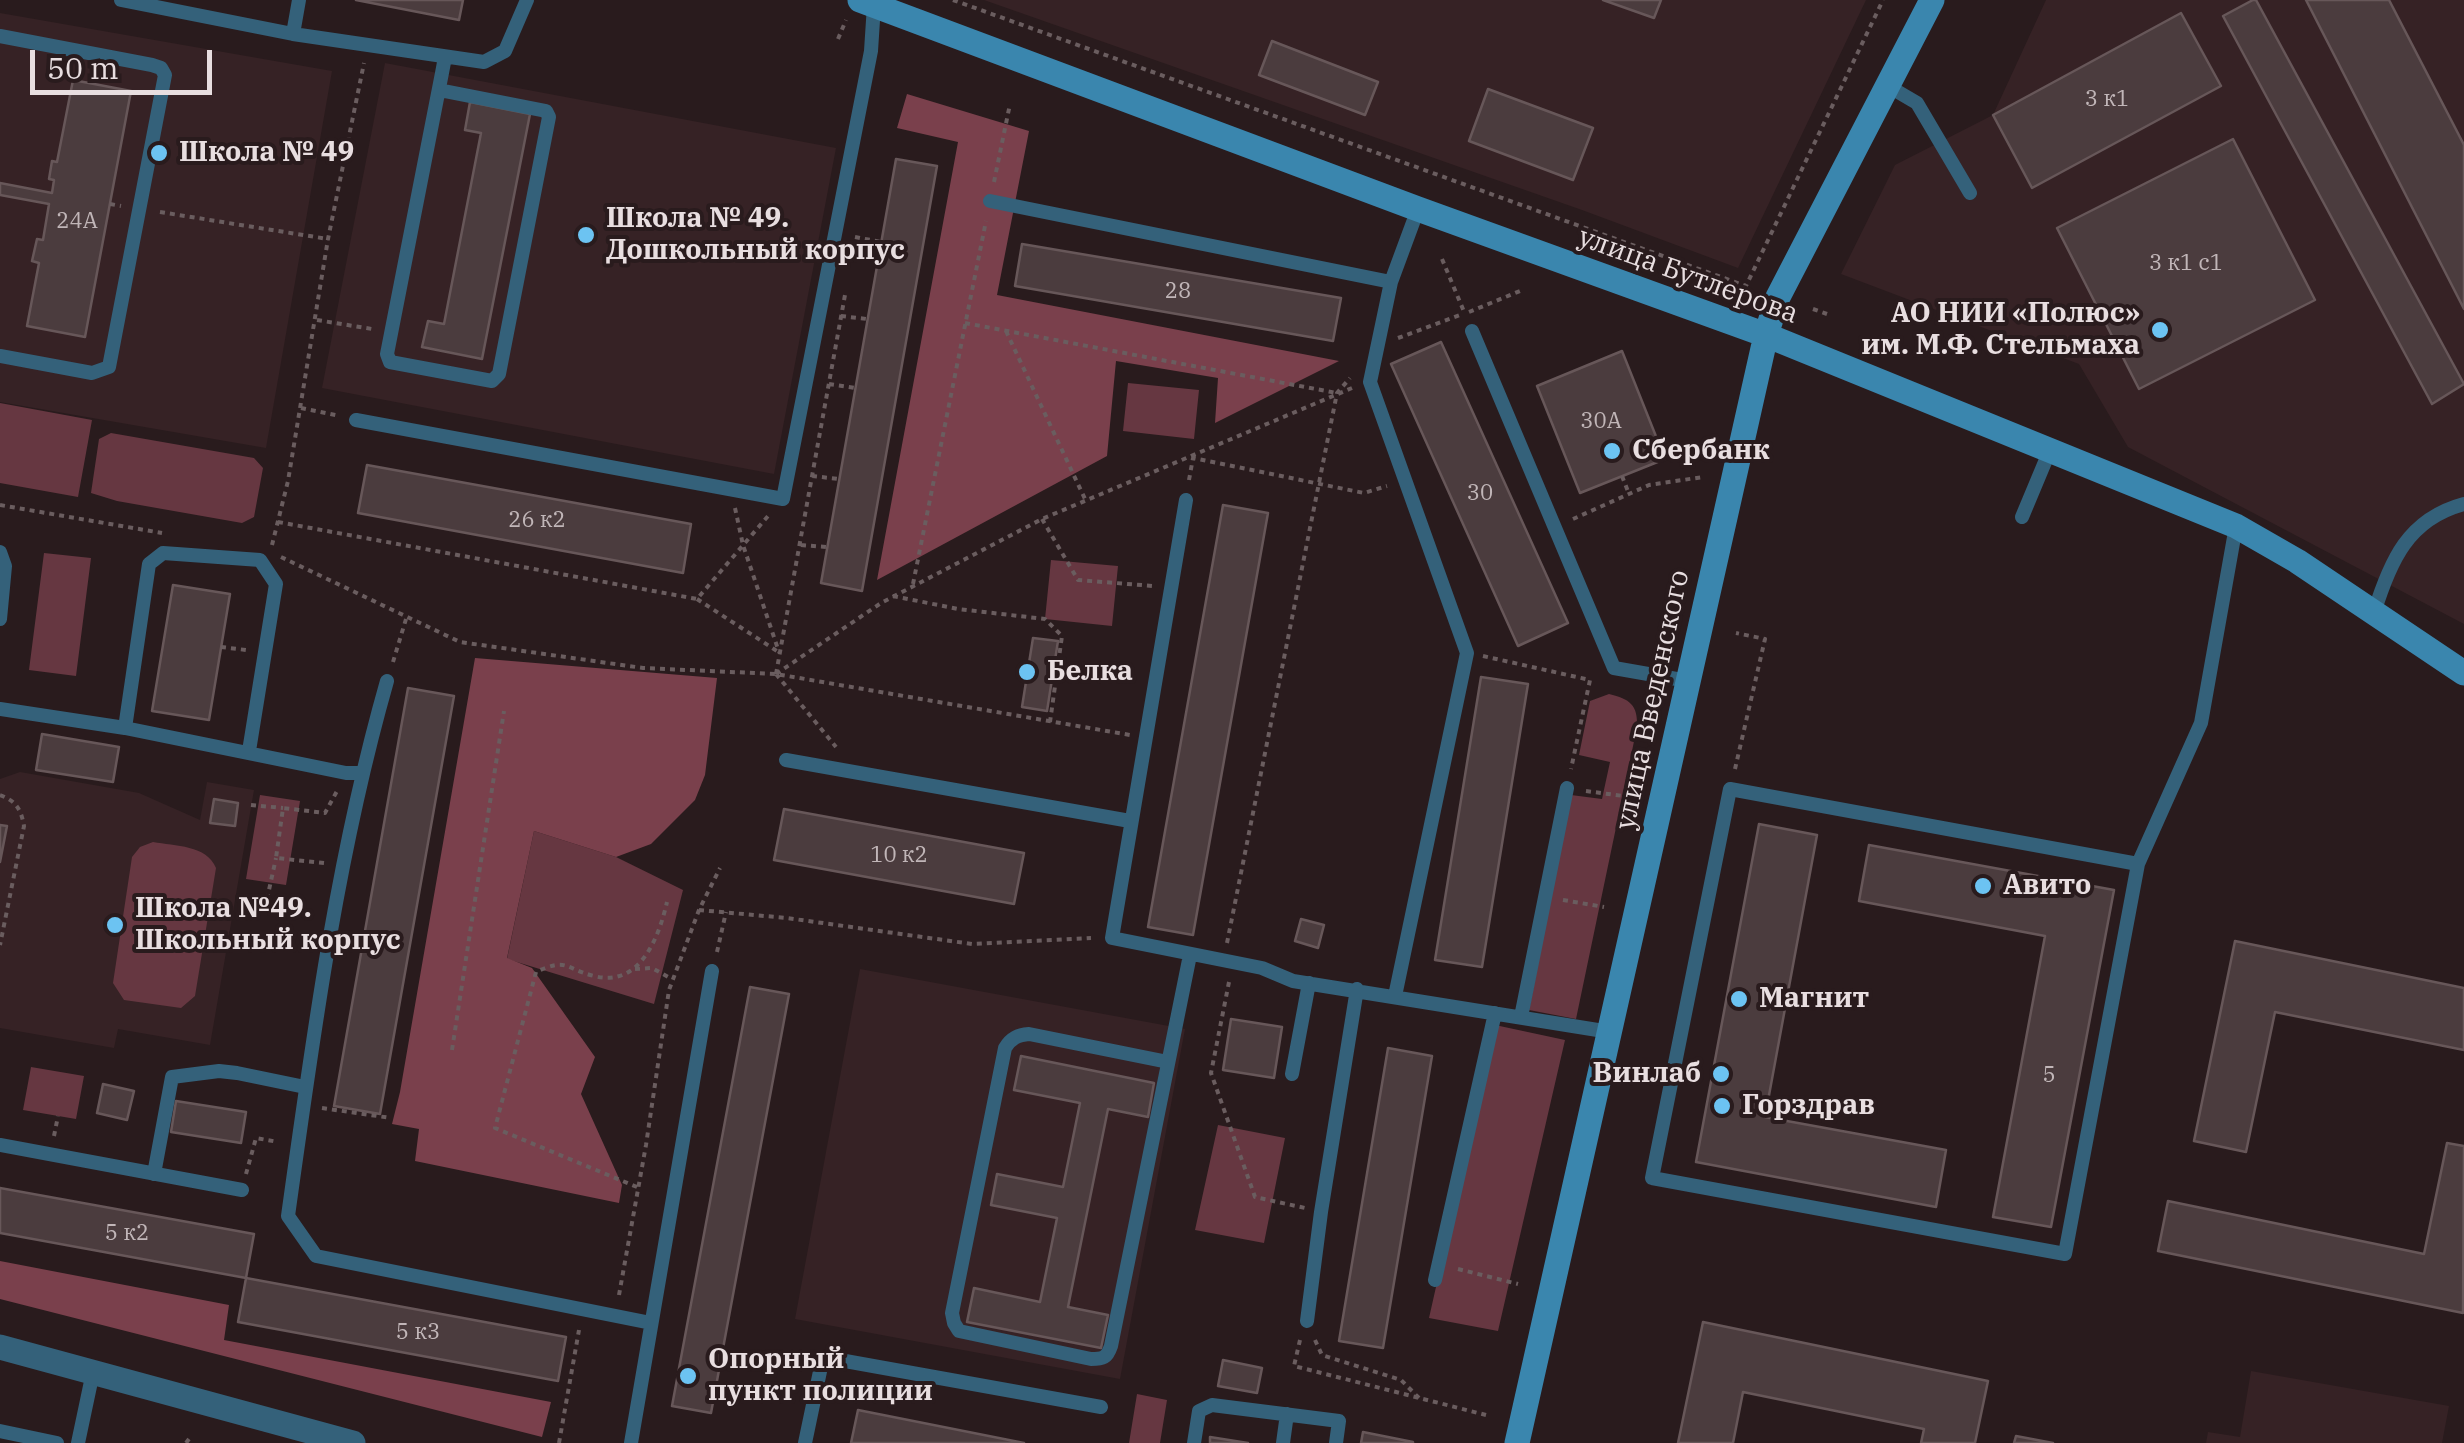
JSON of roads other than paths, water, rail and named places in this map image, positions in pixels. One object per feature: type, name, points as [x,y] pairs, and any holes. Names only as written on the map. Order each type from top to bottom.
[{"type":"street","name":"улица Введенского","points":[[1517,1443],[1766,335],[1778,298],[1932,0]]},
{"type":"street","name":"улица Бутлерова","points":[[867,2],[903,8],[1418,209],[1766,335],[2236,526],[2464,672]]},
{"type":"street","points":[[0,1348],[93,1372],[274,1433],[353,1443]]},
{"type":"lane","points":[[121,0],[293,34],[484,62],[505,51],[527,0]]},
{"type":"lane","points":[[293,34],[299,0]]},
{"type":"lane","points":[[356,420],[783,498],[871,51],[867,2]]},
{"type":"lane","points":[[0,36],[161,68],[165,82],[109,367],[92,373],[0,356]]},
{"type":"lane","points":[[439,90],[544,110],[550,116],[499,374],[492,381],[390,362],[387,354],[392,332],[439,90],[446,56]]},
{"type":"lane","points":[[1888,86],[1918,103],[1970,193]]},
{"type":"lane","points":[[990,201],[1391,282]]},
{"type":"lane","points":[[1395,996],[1467,653],[1370,382],[1391,282],[1418,209]]},
{"type":"lane","points":[[1472,331],[1614,668],[1688,681]]},
{"type":"lane","points":[[2022,517],[2050,450]]},
{"type":"lane","points":[[1186,500],[1112,938],[1262,968],[1293,981],[1610,1032]]},
{"type":"lane","points":[[2374,612],[2404,541],[2422,522],[2464,504]]},
{"type":"lane","points":[[2138,864],[1730,789],[1652,1178],[2065,1254],[2138,864],[2201,723],[2236,526]]},
{"type":"lane","points":[[0,552],[5,566],[0,619]]},
{"type":"lane","points":[[125,728],[149,564],[164,553],[260,560],[276,584],[248,751]]},
{"type":"lane","points":[[387,682],[354,773],[288,1216],[316,1256],[651,1323]]},
{"type":"lane","points":[[0,709],[125,728],[354,773]]},
{"type":"lane","points":[[786,760],[1130,821]]},
{"type":"lane","points":[[1521,1017],[1567,788]]},
{"type":"lane","points":[[1168,1062],[1028,1034],[1009,1041],[952,1313],[959,1331],[1091,1359],[1102,1360],[1108,1355],[1190,955]]},
{"type":"lane","points":[[631,1443],[712,971]]},
{"type":"lane","points":[[1292,1074],[1309,983]]},
{"type":"lane","points":[[1308,1322],[1321,1212],[1357,990]]},
{"type":"lane","points":[[1437,1272],[1495,1013]]},
{"type":"lane","points":[[154,1174],[172,1077],[237,1072],[306,1087]]},
{"type":"lane","points":[[0,1145],[242,1190]]},
{"type":"lane","points":[[805,1443],[823,1358],[1100,1407]]},
{"type":"lane","points":[[78,1443],[93,1372]]},
{"type":"lane","points":[[1194,1443],[1199,1411],[1212,1404],[1338,1420],[1336,1443]]},
{"type":"lane","points":[[1283,1443],[1288,1414]]},
{"type":"lane","points":[[0,1430],[57,1443]]},
{"type":"place","name":"Школа № 49","points":[[159,153]]},
{"type":"place","name":"Школа № 49. Дошкольный корпус","points":[[586,235]]},
{"type":"place","name":"АО НИИ «Полюс» им. М.Ф. Стельмаха","points":[[2160,330]]},
{"type":"place","name":"Сбербанк","points":[[1612,451]]},
{"type":"place","name":"Белка","points":[[1027,672]]},
{"type":"place","name":"Авито","points":[[1983,886]]},
{"type":"place","name":"Школа №49. Школьный корпус","points":[[115,925]]},
{"type":"place","name":"Магнит","points":[[1739,999]]},
{"type":"place","name":"Винлаб","points":[[1721,1074]]},
{"type":"place","name":"Горздрав","points":[[1722,1106]]},
{"type":"place","name":"Опорный пункт полиции","points":[[688,1376]]}]
